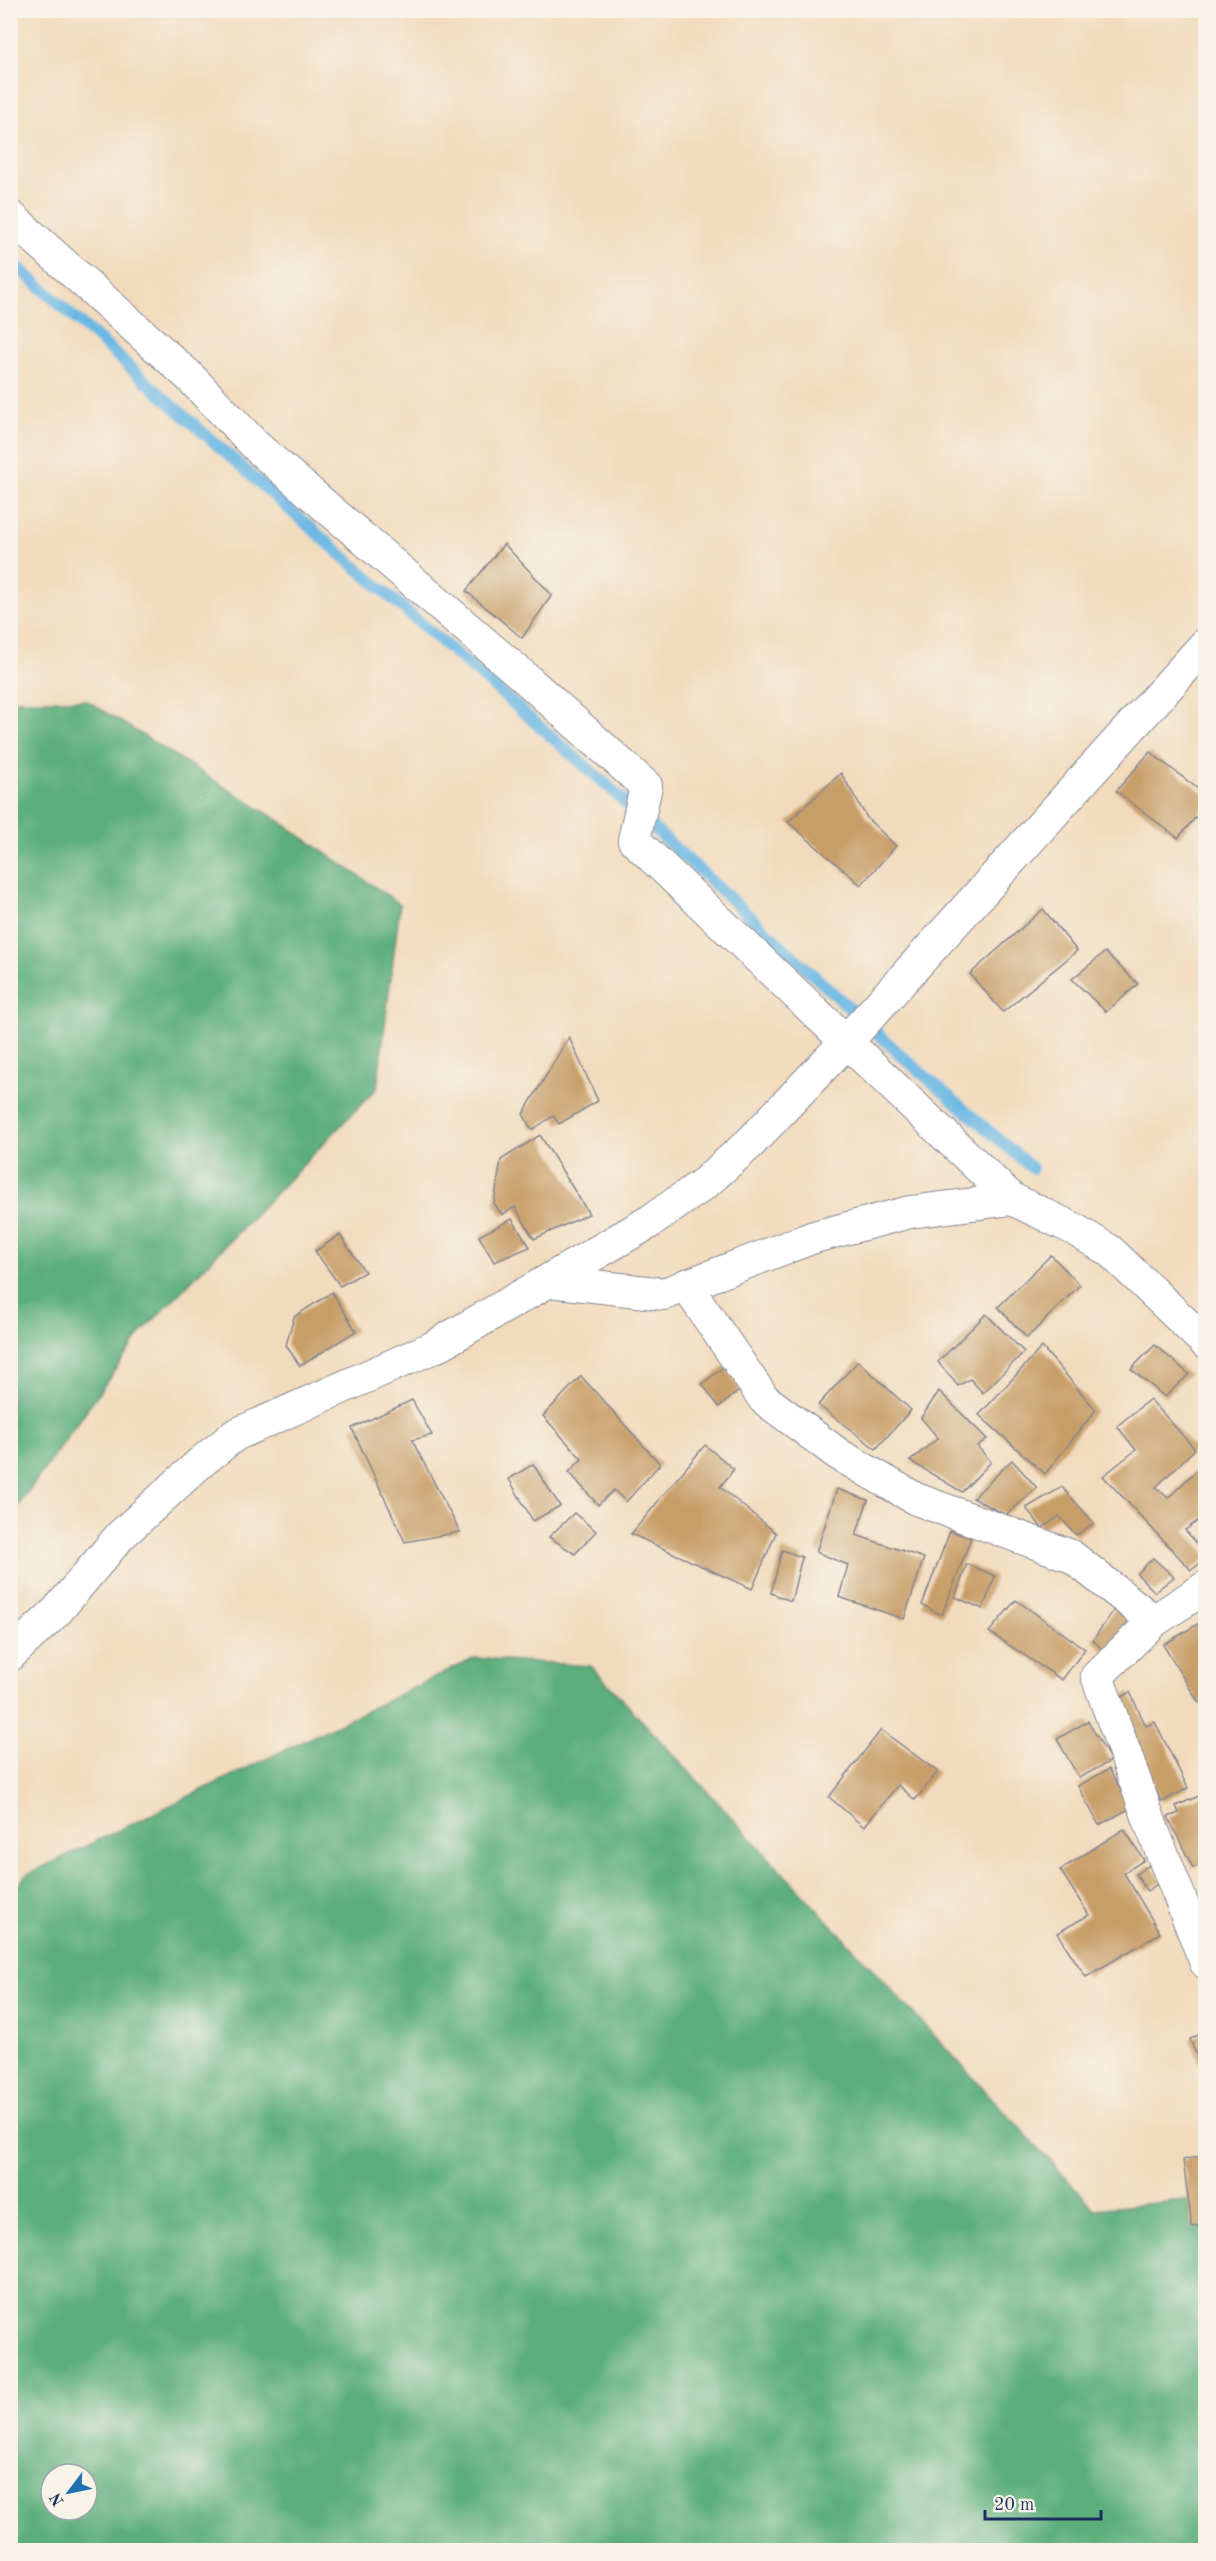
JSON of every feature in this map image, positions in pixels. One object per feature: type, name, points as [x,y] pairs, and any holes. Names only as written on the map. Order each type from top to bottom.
[{"type":"street","points":[[10,216],[189,376],[258,448],[514,668],[646,786],[634,840],[857,1030],[1012,1199],[1072,1228],[1110,1251],[1206,1343]]},
{"type":"street","points":[[10,1655],[57,1611],[120,1536],[235,1434],[436,1346],[651,1221],[705,1184],[750,1143],[857,1030],[1206,644]]},
{"type":"street","points":[[549,1281],[664,1294],[814,1237],[910,1212],[1012,1199]]},
{"type":"street","points":[[686,1285],[764,1399],[838,1454],[916,1499],[1071,1556],[1154,1621]]},
{"type":"street","points":[[1206,1587],[1154,1621],[1097,1676],[1154,1833],[1206,1963]]},
{"type":"green space","points":[[11,700],[86,700],[276,819],[400,904],[377,1088],[142,1332],[11,1516]]},
{"type":"green space","points":[[475,1658],[591,1666],[1095,2209],[1205,2198],[1205,2550],[11,2550],[10,1896],[26,1875]]},
{"type":"building","points":[[504,544],[552,595],[522,638],[466,591]]},
{"type":"building","points":[[1150,752],[1206,795],[1206,805],[1178,838],[1116,791]]},
{"type":"building","points":[[841,773],[867,818],[896,846],[861,885],[788,822]]},
{"type":"building","points":[[1043,909],[1077,951],[1003,1012],[970,974]]},
{"type":"building","points":[[1105,952],[1138,984],[1106,1012],[1072,979]]},
{"type":"building","points":[[569,1037],[598,1101],[559,1124],[553,1116],[532,1130],[523,1114]]},
{"type":"building","points":[[540,1135],[589,1214],[534,1239],[515,1207],[502,1215],[494,1203],[501,1160]]},
{"type":"building","points":[[512,1219],[530,1247],[494,1262],[479,1236]]},
{"type":"building","points":[[340,1235],[365,1272],[340,1286],[315,1251]]},
{"type":"building","points":[[1051,1255],[1080,1285],[1027,1338],[998,1307]]},
{"type":"building","points":[[332,1292],[356,1331],[300,1366],[286,1345],[294,1317]]},
{"type":"building","points":[[986,1314],[1024,1352],[983,1393],[970,1379],[958,1386],[938,1362]]},
{"type":"building","points":[[1155,1345],[1189,1374],[1165,1397],[1131,1369]]},
{"type":"building","points":[[1042,1347],[1096,1410],[1045,1474],[979,1415]]},
{"type":"building","points":[[858,1361],[911,1410],[876,1449],[818,1405]]},
{"type":"building","points":[[725,1366],[740,1390],[719,1407],[702,1384]]},
{"type":"building","points":[[581,1376],[660,1464],[626,1502],[614,1490],[598,1505],[569,1472],[582,1459],[543,1416]]},
{"type":"building","points":[[939,1391],[987,1439],[977,1446],[991,1462],[962,1492],[910,1461],[938,1438],[921,1418]]},
{"type":"building","points":[[1150,1399],[1195,1449],[1156,1487],[1168,1498],[1206,1461],[1206,1520],[1202,1518],[1185,1530],[1206,1554],[1206,1559],[1191,1570],[1103,1476],[1136,1450],[1117,1426]]},
{"type":"building","points":[[412,1400],[432,1435],[412,1440],[460,1532],[405,1542],[352,1428]]},
{"type":"building","points":[[705,1445],[734,1469],[720,1487],[776,1533],[752,1589],[631,1534]]},
{"type":"building","points":[[1012,1460],[1037,1488],[1006,1515],[973,1498]]},
{"type":"building","points":[[533,1464],[560,1506],[533,1521],[509,1479]]},
{"type":"building","points":[[1062,1487],[1094,1523],[1076,1535],[1059,1516],[1042,1528],[1026,1508]]},
{"type":"building","points":[[837,1489],[868,1500],[856,1535],[924,1558],[904,1619],[839,1597],[848,1565],[816,1552]]},
{"type":"building","points":[[574,1513],[596,1531],[575,1554],[549,1537]]},
{"type":"building","points":[[950,1531],[971,1538],[942,1615],[922,1605]]},
{"type":"building","points":[[782,1550],[802,1557],[791,1601],[771,1593]]},
{"type":"building","points":[[1153,1558],[1174,1577],[1155,1592],[1137,1574]]},
{"type":"building","points":[[967,1564],[995,1576],[983,1609],[955,1597]]},
{"type":"building","points":[[1016,1600],[1085,1649],[1062,1680],[989,1632]]},
{"type":"building","points":[[1115,1608],[1132,1620],[1105,1652],[1093,1640]]},
{"type":"building","points":[[1201,1622],[1206,1629],[1206,1699],[1199,1703],[1163,1645]]},
{"type":"building","points":[[1130,1692],[1146,1726],[1155,1722],[1188,1788],[1162,1802],[1113,1702]]},
{"type":"building","points":[[1088,1721],[1111,1761],[1079,1778],[1057,1739]]},
{"type":"building","points":[[881,1730],[938,1772],[915,1800],[898,1785],[864,1827],[829,1797]]},
{"type":"building","points":[[1109,1769],[1131,1808],[1099,1825],[1078,1786]]},
{"type":"building","points":[[1206,1793],[1206,1862],[1193,1868],[1168,1817],[1179,1813],[1176,1806]]},
{"type":"building","points":[[1124,1829],[1144,1860],[1124,1873],[1160,1933],[1086,1977],[1057,1933],[1089,1915],[1060,1870]]},
{"type":"building","points":[[1151,1864],[1162,1881],[1147,1891],[1136,1874]]},
{"type":"building","points":[[1206,2031],[1206,2073],[1204,2074],[1190,2039]]},
{"type":"building","points":[[1206,2155],[1206,2225],[1192,2227],[1183,2160]]},
{"type":"waterway","points":[[10,260],[282,503],[600,779],[903,1057],[1032,1168]]}]
